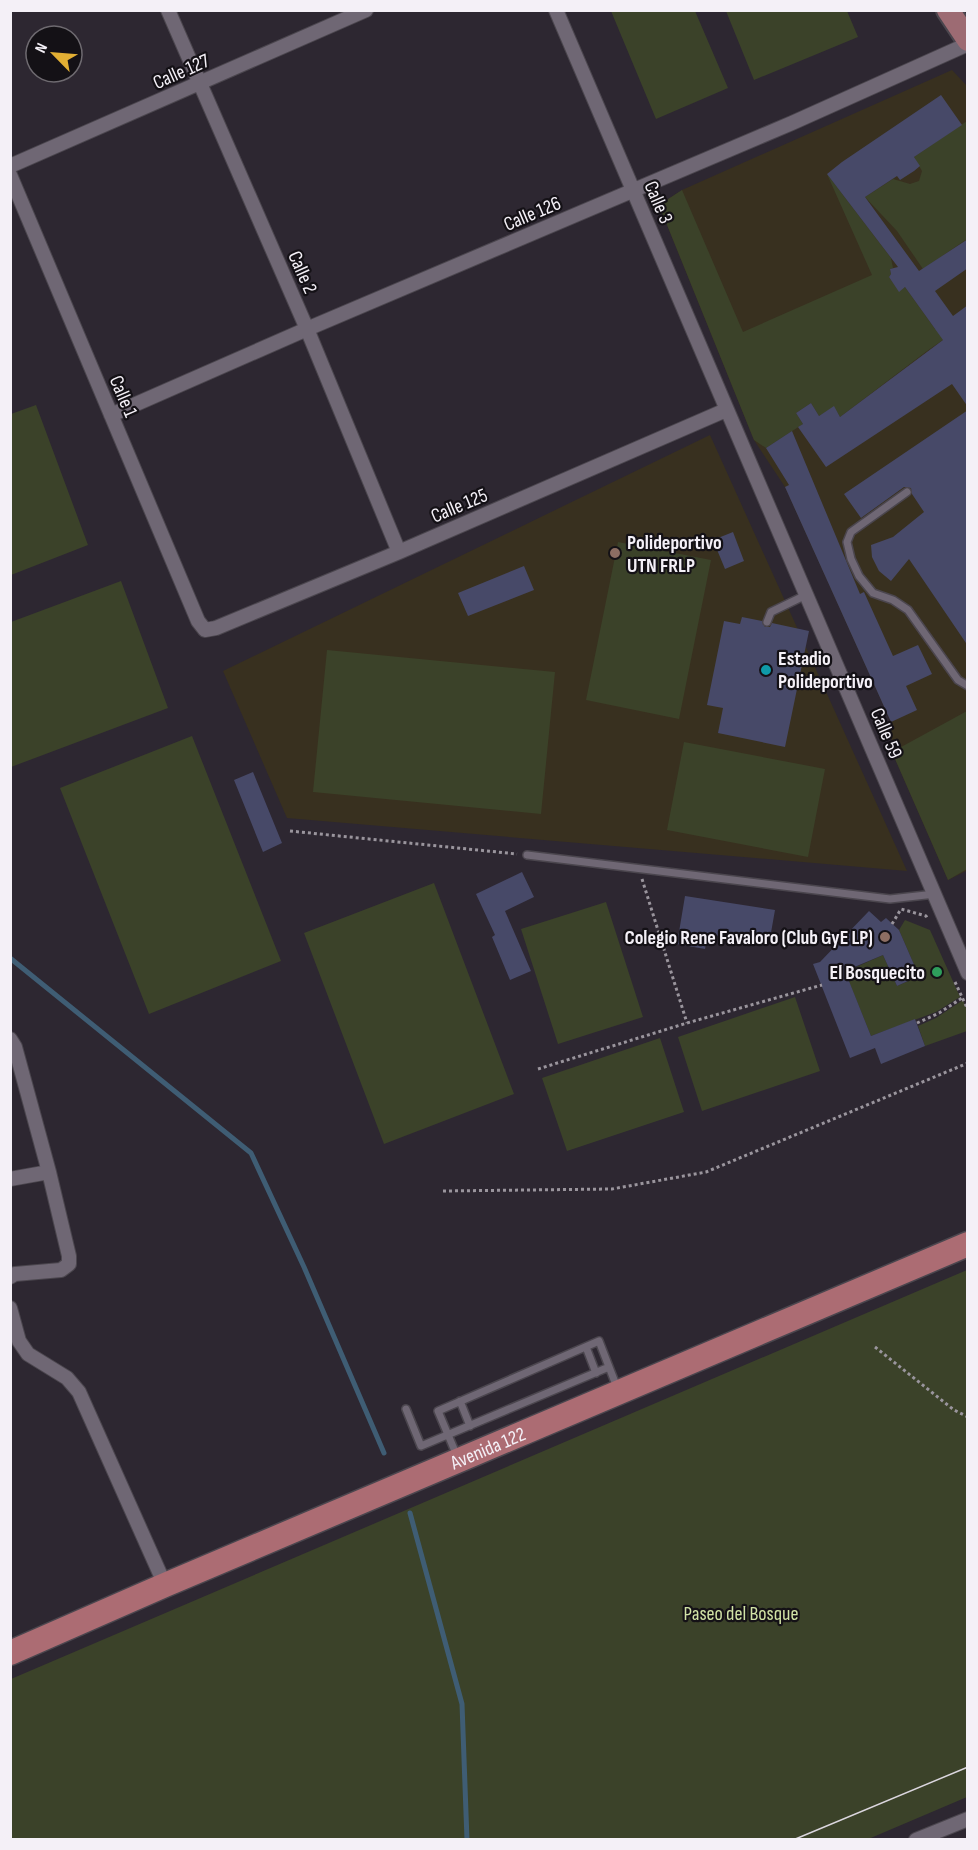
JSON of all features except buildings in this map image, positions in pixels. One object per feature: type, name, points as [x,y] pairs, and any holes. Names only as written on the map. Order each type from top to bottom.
[{"type":"highway","name":"Avenida 122","points":[[10,1653],[968,1244]]},
{"type":"main road","points":[[948,10],[968,42]]},
{"type":"street","name":"Calle 2","points":[[168,10],[307,328],[399,552]]},
{"type":"street","name":"Calle 127","points":[[10,165],[366,10]]},
{"type":"street","name":"Calle 3","points":[[556,10],[726,410]]},
{"type":"street","name":"Calle 126","points":[[111,415],[307,328],[792,123],[968,42]]},
{"type":"street","name":"Calle 1","points":[[10,175],[198,621],[205,630]]},
{"type":"street","name":"Calle 125","points":[[205,630],[216,628],[399,552],[726,410]]},
{"type":"street","name":"Calle 59","points":[[726,410],[968,973]]},
{"type":"street","points":[[10,1039],[15,1047],[49,1172],[69,1256],[69,1264],[61,1270],[15,1274],[10,1277]]},
{"type":"street","points":[[10,1179],[49,1172]]},
{"type":"street","points":[[10,1308],[15,1342],[28,1354],[67,1378],[80,1392],[165,1585]]},
{"type":"street","points":[[916,1839],[968,1819]]},
{"type":"lane","points":[[908,492],[851,532],[847,542],[851,559],[859,576],[873,593],[893,600],[908,610],[958,680],[968,686]]},
{"type":"lane","points":[[767,622],[771,612],[806,595]]},
{"type":"lane","points":[[527,855],[890,899],[935,894]]},
{"type":"lane","points":[[459,1461],[438,1411],[599,1341],[619,1392]]},
{"type":"lane","points":[[586,1347],[596,1373]]},
{"type":"lane","points":[[406,1409],[421,1446],[609,1367]]},
{"type":"lane","points":[[460,1401],[470,1425]]},
{"type":"path","points":[[290,831],[527,855]]},
{"type":"path","points":[[638,868],[687,1023]]},
{"type":"path","points":[[892,924],[901,909],[926,916],[930,926]]},
{"type":"path","points":[[953,978],[968,1010]]},
{"type":"path","points":[[538,1069],[687,1023],[822,985]]},
{"type":"path","points":[[917,1023],[939,1013],[962,998]]},
{"type":"path","points":[[443,1191],[612,1189],[706,1172],[968,1063]]},
{"type":"path","points":[[875,1347],[954,1410],[968,1417]]},
{"type":"shaded area","points":[[952,70],[967,86],[968,870],[948,880],[892,752],[891,722],[785,487],[754,440],[659,205],[682,190]]},
{"type":"shaded area","name":"Polideportivo UTN FRLP","points":[[710,435],[907,871],[287,818],[223,671]]},
{"type":"green space","points":[[611,11],[695,11],[728,88],[656,119]]},
{"type":"green space","points":[[726,11],[847,11],[858,37],[754,80]]},
{"type":"green space","points":[[967,121],[967,239],[923,269],[897,231],[865,197],[893,179],[910,184],[919,181],[922,171],[914,157]]},
{"type":"green space","points":[[827,174],[891,258],[893,268],[890,269],[889,277],[899,291],[905,287],[935,329],[942,326],[947,337],[840,417],[834,407],[819,416],[811,403],[796,413],[803,424],[766,448],[754,440],[659,205],[682,190],[743,332],[872,275]]},
{"type":"green space","points":[[36,405],[88,545],[11,575],[11,414]]},
{"type":"green space","points":[[618,542],[711,560],[679,719],[586,700]]},
{"type":"green space","points":[[121,581],[168,708],[11,767],[11,622]]},
{"type":"green space","points":[[327,650],[555,672],[541,814],[313,792]]},
{"type":"green space","points":[[967,711],[967,869],[948,880],[892,752]]},
{"type":"green space","points":[[192,736],[281,961],[149,1014],[60,788]]},
{"type":"green space","points":[[684,742],[825,769],[808,857],[667,830]]},
{"type":"green space","points":[[434,883],[514,1094],[384,1144],[304,933]]},
{"type":"green space","points":[[606,902],[643,1017],[558,1044],[521,929]]},
{"type":"green space","points":[[905,920],[930,930],[960,997],[936,1012],[871,1036],[845,972],[883,955],[897,986],[919,976],[899,930]]},
{"type":"green space","points":[[795,997],[820,1071],[702,1111],[678,1037]]},
{"type":"green space","points":[[963,1000],[967,1010],[967,1031],[925,1046],[918,1026],[936,1018]]},
{"type":"green space","points":[[660,1038],[684,1112],[567,1151],[542,1078]]},
{"type":"green space","name":"Paseo del Bosque","points":[[967,1270],[967,1797],[866,1840],[11,1839],[11,1679]]},
{"type":"waterway","points":[[10,958],[251,1153],[304,1267],[384,1453]]},
{"type":"waterway","points":[[410,1513],[462,1704],[467,1840]]},
{"type":"tram line","points":[[793,1840],[968,1767]]},
{"type":"place","name":"Polideportivo UTN FRLP","points":[[615,553]]},
{"type":"place","name":"Estadio Polideportivo","points":[[766,670]]},
{"type":"place","name":"Colegio Rene Favaloro (Club GyE LP)","points":[[885,937]]},
{"type":"place","name":"El Bosquecito","points":[[937,972]]}]
